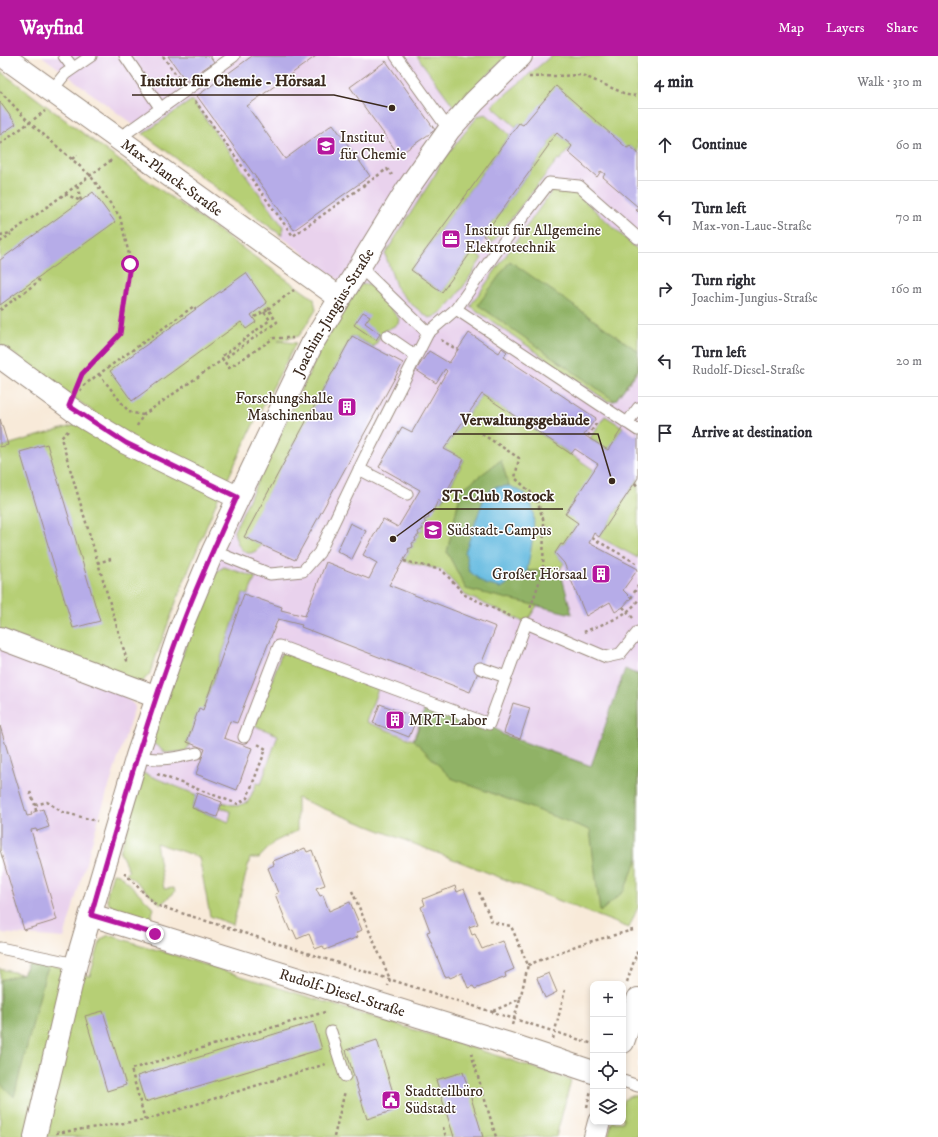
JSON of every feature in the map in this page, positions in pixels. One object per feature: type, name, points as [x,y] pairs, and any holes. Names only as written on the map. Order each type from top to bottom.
[{"type":"street","name":"Max-Planck-Straße","points":[[3,56],[340,298]]},
{"type":"street","name":"Joachim-Jungius-Straße","points":[[35,1134],[76,964],[106,864],[143,758],[157,697],[182,625],[212,551],[312,344],[406,190],[449,130],[495,80],[521,56]]},
{"type":"street","points":[[0,357],[126,443],[237,497]]},
{"type":"street","points":[[0,638],[157,697]]},
{"type":"street","name":"Rudolf-Diesel-Straße","points":[[91,915],[548,1056],[590,1071]]},
{"type":"street","points":[[626,1025],[632,992]]},
{"type":"street","points":[[596,1137],[598,1125]]},
{"type":"lane","points":[[64,56],[72,68]]},
{"type":"lane","points":[[56,94],[72,68],[90,56]]},
{"type":"lane","points":[[125,56],[161,108]]},
{"type":"lane","points":[[396,56],[449,130]]},
{"type":"lane","points":[[124,143],[161,108],[230,57]]},
{"type":"lane","points":[[212,551],[270,574],[303,571],[319,553],[359,469],[361,452],[428,333],[456,309],[496,252],[549,183],[579,186],[638,238]]},
{"type":"lane","points":[[360,267],[428,333]]},
{"type":"lane","points":[[456,309],[638,430]]},
{"type":"lane","points":[[387,336],[416,356]]},
{"type":"lane","points":[[627,423],[638,408]]},
{"type":"lane","points":[[359,469],[407,494]]},
{"type":"lane","points":[[244,737],[279,646],[489,724],[526,623],[606,657],[620,654],[638,632]]},
{"type":"lane","points":[[480,668],[506,677]]},
{"type":"lane","points":[[143,758],[175,759],[197,753]]},
{"type":"lane","points":[[0,948],[76,964]]},
{"type":"lane","points":[[331,1032],[345,1076]]},
{"type":"lane","points":[[626,1083],[638,1086]]},
{"type":"path","points":[[163,56],[292,236],[387,169]]},
{"type":"path","points":[[495,80],[551,75],[582,75],[628,95],[638,96]]},
{"type":"path","points":[[0,91],[29,122],[90,175],[120,217],[130,264],[120,334],[82,374],[74,408]]},
{"type":"path","points":[[0,144],[52,106],[56,94]]},
{"type":"path","points":[[0,242],[90,175],[124,143]]},
{"type":"path","points":[[72,159],[77,154]]},
{"type":"path","points":[[384,165],[406,190]]},
{"type":"path","points":[[65,194],[81,201],[77,185]]},
{"type":"path","points":[[0,235],[11,233]]},
{"type":"path","points":[[0,310],[39,281],[37,278]]},
{"type":"path","points":[[253,318],[287,295]]},
{"type":"path","points":[[128,664],[61,438],[84,385],[194,306],[196,309]]},
{"type":"path","points":[[126,443],[143,415],[277,322],[268,309]]},
{"type":"path","points":[[264,312],[270,320],[221,357],[229,368],[274,338],[301,338],[312,344]]},
{"type":"path","points":[[99,374],[130,412],[143,415]]},
{"type":"path","points":[[588,436],[606,409]]},
{"type":"path","points":[[404,561],[442,570],[465,595],[526,623],[543,570],[544,522],[536,497],[515,478],[519,458],[482,434]]},
{"type":"path","points":[[635,483],[638,487]]},
{"type":"path","points":[[592,538],[638,564]]},
{"type":"path","points":[[97,563],[111,559]]},
{"type":"path","points":[[631,598],[638,586]]},
{"type":"path","points":[[566,640],[626,612],[634,607],[638,600]]},
{"type":"path","points":[[623,607],[626,612]]},
{"type":"path","points":[[143,758],[148,771],[238,804],[247,798],[266,749],[244,737]]},
{"type":"path","points":[[30,792],[36,811]]},
{"type":"path","points":[[35,805],[47,802],[62,812],[98,821]]},
{"type":"path","points":[[106,864],[117,866],[156,905],[590,1043]]},
{"type":"path","points":[[352,891],[390,979],[383,1005]]},
{"type":"path","points":[[479,892],[492,922],[511,926],[528,965],[514,1018]]},
{"type":"path","points":[[528,965],[578,945],[634,930]]},
{"type":"path","points":[[632,992],[638,949]]},
{"type":"path","points":[[548,1056],[565,990]]},
{"type":"path","points":[[492,1011],[520,999]]},
{"type":"path","points":[[145,1120],[131,1069],[325,1012]]},
{"type":"path","points":[[464,1030],[496,1137]]},
{"type":"path","points":[[35,1134],[61,1133],[145,1120],[340,1060]]},
{"type":"path","points":[[334,1137],[347,1083],[345,1076]]},
{"type":"path","points":[[443,1127],[446,1137]]},
{"type":"shaded area","name":"Südstadt-Campus","points":[[42,56],[638,56],[638,893],[271,783],[232,830],[134,779],[207,574],[352,290]]},
{"type":"shaded area","points":[[0,646],[123,694],[135,706],[98,821],[64,938],[0,933]]},
{"type":"green space","points":[[417,56],[507,56],[455,108]]},
{"type":"green space","points":[[551,56],[638,56],[638,153],[630,146],[627,148],[519,123],[516,127],[492,106]]},
{"type":"green space","points":[[0,71],[120,161],[314,299],[316,310],[299,336],[278,341],[296,343],[253,425],[225,485],[139,445],[0,344]]},
{"type":"green space","points":[[192,100],[284,228],[281,235],[143,134]]},
{"type":"green space","points":[[486,114],[510,135],[411,270],[442,292],[472,251],[482,258],[458,293],[444,310],[436,316],[429,318],[410,303],[397,289],[385,254],[436,173],[440,164],[478,116]]},
{"type":"green space","points":[[557,133],[572,146],[560,160],[558,159],[492,243],[483,236],[549,145],[548,143]]},
{"type":"green space","points":[[554,188],[576,193],[638,250],[638,371],[615,401],[607,401],[470,306]]},
{"type":"green space","points":[[510,261],[638,351],[638,369],[615,401],[478,305]]},
{"type":"green space","points":[[369,284],[374,287],[399,319],[398,324],[383,332],[374,347],[352,336],[245,537],[262,545],[252,553],[247,553],[240,548],[234,531],[322,346],[360,285]]},
{"type":"green space","points":[[482,394],[594,470],[578,523],[563,545],[561,544],[555,553],[564,563],[526,623],[465,595],[442,570],[404,561],[409,551],[408,549],[413,547],[412,543],[416,541],[415,538],[419,535],[418,532],[423,530],[421,526],[426,524],[424,520],[429,518],[428,515],[438,500],[442,501],[464,460],[444,449]]},
{"type":"green space","points":[[605,416],[623,427],[608,450],[590,438]]},
{"type":"green space","points":[[86,422],[219,496],[182,586],[149,675],[140,683],[0,630],[0,447]]},
{"type":"green space","points":[[501,460],[509,486],[495,487],[501,588],[527,571],[560,570],[572,614],[466,589],[447,552],[461,490]]},
{"type":"green space","points":[[638,478],[638,558],[599,537]]},
{"type":"green space","points":[[224,567],[255,577],[255,579],[248,595],[243,594],[203,710],[199,709],[187,742],[190,743],[186,751],[166,753],[153,743],[152,739],[212,574]]},
{"type":"green space","points":[[282,652],[378,689],[366,722],[413,740],[426,707],[489,724],[504,735],[591,766],[630,672],[638,674],[638,907],[629,928],[297,798],[297,831],[274,842],[259,858],[250,858],[233,925],[210,916],[199,857],[156,843],[164,889],[174,888],[175,892],[161,904],[126,873],[129,871],[120,852],[143,773],[197,795],[192,808],[229,822],[231,812],[220,807],[222,802],[237,806],[248,802],[257,783],[261,784],[278,735],[255,726]]},
{"type":"green space","points":[[625,669],[638,675],[638,858],[624,891],[600,912],[590,830],[451,778],[414,740],[426,707],[489,724],[504,735],[591,766]]},
{"type":"green space","points":[[113,873],[119,874],[154,908],[150,921],[124,914],[112,908],[108,903],[108,889]]},
{"type":"green space","points":[[109,935],[571,1080],[556,1137],[0,1137],[0,969],[22,974],[29,960],[90,976],[101,939]]},
{"type":"green space","points":[[28,964],[49,967],[45,975],[14,1097],[0,1083],[0,980],[22,974]]},
{"type":"green space","points":[[631,1096],[638,1096],[638,1137],[608,1137],[611,1125],[626,1125],[626,1098]]},
{"type":"water","points":[[509,486],[526,495],[533,511],[534,521],[527,571],[501,588],[485,584],[469,571],[465,552],[485,495],[495,487]]},
{"type":"building","points":[[168,56],[210,56],[214,62],[186,81]]},
{"type":"building","name":"Institut für Chemie","points":[[252,56],[316,56],[247,106],[285,159],[333,124],[370,176],[294,230],[197,96]]},
{"type":"building","points":[[386,61],[435,130],[399,155],[350,87]]},
{"type":"building","points":[[556,86],[627,148],[630,146],[638,153],[638,207],[603,177],[605,174],[601,171],[597,177],[568,152],[572,146],[557,133],[548,143],[549,145],[483,236],[486,238],[475,253],[472,251],[442,292],[411,270],[519,123],[523,125]]},
{"type":"building","points":[[0,102],[16,124],[0,135]]},
{"type":"building","points":[[93,192],[115,222],[0,305],[0,260]]},
{"type":"building","points":[[246,273],[267,303],[251,315],[256,322],[246,329],[241,322],[132,401],[110,371]]},
{"type":"building","points":[[363,312],[370,316],[365,323],[380,334],[376,340],[354,325]]},
{"type":"building","points":[[469,333],[499,353],[502,348],[507,352],[504,357],[596,418],[584,435],[608,450],[623,427],[636,436],[638,432],[638,478],[599,537],[594,533],[589,543],[638,569],[623,590],[631,598],[623,607],[615,612],[610,602],[586,616],[564,563],[555,553],[561,544],[563,545],[578,523],[565,514],[598,464],[575,449],[571,454],[482,394],[444,449],[464,459],[441,502],[438,500],[433,512],[428,515],[429,518],[424,520],[426,524],[421,526],[423,529],[418,532],[419,535],[415,538],[416,541],[412,543],[413,547],[408,549],[409,551],[389,585],[496,627],[470,692],[301,627],[302,625],[278,619],[237,723],[230,721],[224,738],[252,748],[237,790],[196,774],[205,749],[187,742],[199,708],[203,710],[244,594],[282,607],[281,610],[305,616],[326,562],[369,579],[377,563],[363,555],[383,519],[398,527],[420,490],[379,467],[402,427],[412,432],[447,371],[445,369],[436,383],[416,370],[429,351],[449,363]]},
{"type":"building","name":"Forschungshalle Maschinenbau","points":[[352,336],[403,363],[295,560],[244,537]]},
{"type":"building","points":[[0,419],[8,445],[0,447]]},
{"type":"building","points":[[47,444],[100,621],[73,628],[20,452]]},
{"type":"building","points":[[350,523],[366,531],[352,559],[337,551]]},
{"type":"building","points":[[513,703],[530,708],[520,739],[504,733]]},
{"type":"building","name":"MRT-Labor","points":[[380,704],[417,718],[409,737],[373,723]]},
{"type":"building","points":[[0,726],[27,816],[43,809],[49,827],[37,831],[36,829],[31,830],[57,920],[24,930],[0,850]]},
{"type":"building","points":[[197,793],[222,802],[217,817],[192,808]]},
{"type":"building","points":[[305,848],[307,852],[312,850],[325,885],[316,888],[320,896],[323,895],[329,911],[350,902],[362,930],[356,933],[358,937],[325,950],[323,946],[315,949],[309,934],[297,939],[293,930],[290,931],[275,894],[278,893],[268,868],[274,865],[273,861]]},
{"type":"building","points":[[455,886],[457,892],[464,889],[478,924],[469,927],[472,935],[475,934],[482,949],[503,941],[514,969],[505,973],[506,977],[475,989],[473,986],[468,988],[462,973],[450,978],[449,976],[445,977],[427,932],[430,931],[421,907],[425,905],[423,899]]},
{"type":"building","points":[[549,973],[557,992],[545,998],[537,978]]},
{"type":"building","points":[[103,1011],[126,1085],[107,1091],[85,1016]]},
{"type":"building","points":[[314,1022],[322,1049],[145,1102],[137,1076]]},
{"type":"building","points":[[377,1040],[398,1109],[367,1119],[346,1050]]},
{"type":"building","points":[[463,1072],[483,1137],[454,1137],[436,1080]]},
{"type":"place","name":"Institut für Chemie - Hörsaal","points":[[392,108]]},
{"type":"place","name":"Institut für Chemie","points":[[326,146]]},
{"type":"place","name":"Institut für Allgemeine Elektrotechnik","points":[[451,239]]},
{"type":"place","name":"Forschungshalle Maschinenbau","points":[[347,407]]},
{"type":"place","name":"Verwaltungsgebäude","points":[[612,481]]},
{"type":"place","name":"Südstadt-Campus","points":[[433,530]]},
{"type":"place","name":"ST-Club Rostock","points":[[393,539]]},
{"type":"place","name":"Großer Hörsaal","points":[[601,574]]},
{"type":"place","name":"MRT-Labor","points":[[395,720]]},
{"type":"place","name":"Stadtteilbüro Südstadt","points":[[391,1100]]},
{"type":"route","points":[[130,264],[120,334],[82,374],[73,400],[69,406],[81,416],[126,443],[237,497],[212,551],[182,625],[137,756],[91,915],[155,934]]}]
